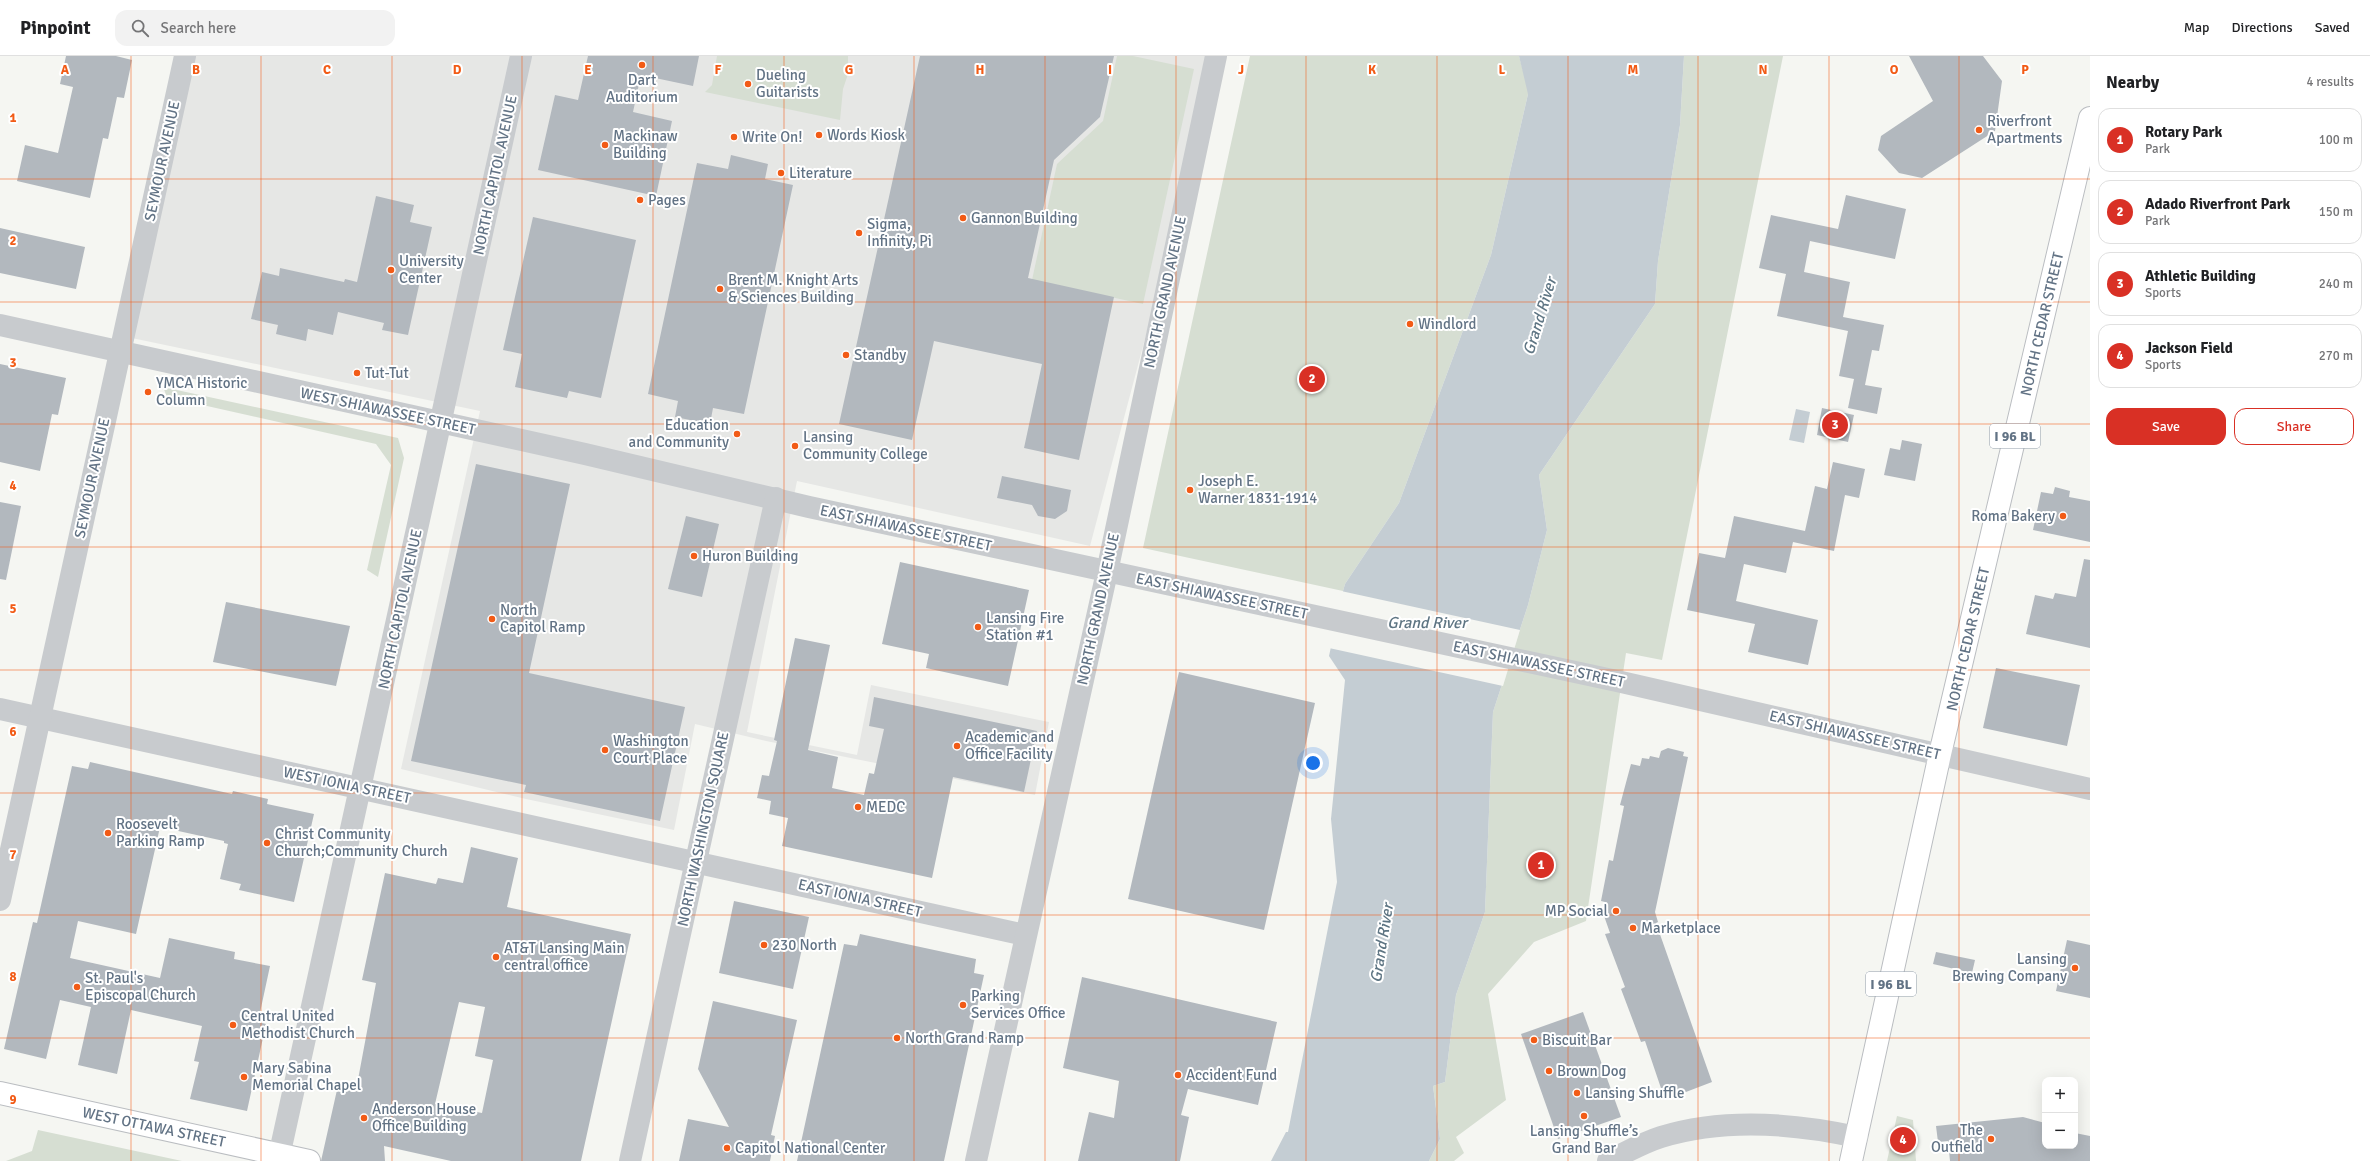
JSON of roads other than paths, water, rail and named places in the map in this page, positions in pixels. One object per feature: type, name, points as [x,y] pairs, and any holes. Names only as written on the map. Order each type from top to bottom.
[{"type":"main road","name":"NORTH CEDAR STREET","points":[[1852,1161],[1940,754],[2090,118]]},
{"type":"main road","name":"WEST OTTAWA STREET","points":[[0,1093],[279,1158],[309,1161]]},
{"type":"street","name":"SEYMOUR AVENUE","points":[[0,900],[184,56]]},
{"type":"street","name":"NORTH CAPITOL AVENUE","points":[[279,1158],[321,961],[362,788],[440,424],[522,56]]},
{"type":"street","name":"NORTH GRAND AVENUE","points":[[976,1161],[1106,572],[1216,56]]},
{"type":"street","name":"WEST SHIAWASSEE STREET","points":[[0,325],[776,498]]},
{"type":"street","name":"EAST SHIAWASSEE STREET","points":[[776,498],[809,507],[1106,572],[1322,616],[1617,681],[2090,789]]},
{"type":"street","name":"NORTH WASHINGTON SQUARE","points":[[630,1161],[776,498]]},
{"type":"street","name":"WEST IONIA STREET","points":[[0,709],[695,861]]},
{"type":"street","name":"EAST IONIA STREET","points":[[695,861],[1025,935]]},
{"type":"street","points":[[1608,1161],[1661,1137],[1714,1126],[1767,1125],[1819,1129],[1857,1136]]},
{"type":"water","name":"Grand River","points":[[1519,56],[1684,56],[1680,125],[1658,261],[1655,304],[1539,475],[1547,530],[1528,605],[1493,712],[1485,912],[1456,995],[1445,1082],[1433,1086],[1440,1139],[1429,1161],[1271,1161],[1286,1132],[1288,1132],[1337,882],[1331,819],[1345,680],[1329,656],[1343,591],[1345,584],[1399,503],[1491,255],[1528,94]]},
{"type":"water","points":[[1796,409],[1810,412],[1804,443],[1789,440]]},
{"type":"place","name":"Dart Auditorium","points":[[642,65]]},
{"type":"place","name":"Dueling Guitarists","points":[[748,84]]},
{"type":"place","name":"Riverfront Apartments","points":[[1979,130]]},
{"type":"place","name":"Words Kiosk","points":[[819,135]]},
{"type":"place","name":"Write On!","points":[[734,137]]},
{"type":"place","name":"Mackinaw Building","points":[[605,145]]},
{"type":"place","name":"Literature","points":[[781,173]]},
{"type":"place","name":"Pages","points":[[640,200]]},
{"type":"place","name":"Gannon Building","points":[[963,218]]},
{"type":"place","name":"Sigma, Infinity, Pi","points":[[859,233]]},
{"type":"place","name":"University Center","points":[[391,270]]},
{"type":"place","name":"Brent M. Knight Arts & Sciences Building","points":[[720,289]]},
{"type":"place","name":"Windlord","points":[[1410,324]]},
{"type":"place","name":"Standby","points":[[846,355]]},
{"type":"place","name":"Tut-Tut","points":[[357,373]]},
{"type":"place","name":"Adado Riverfront Park","points":[[1312,379]]},
{"type":"place","name":"YMCA Historic Column","points":[[148,392]]},
{"type":"place","name":"Athletic Building","points":[[1835,425]]},
{"type":"place","name":"Education and Community","points":[[737,434]]},
{"type":"place","name":"Lansing Community College","points":[[795,446]]},
{"type":"place","name":"Joseph E. Warner 1831-1914","points":[[1190,490]]},
{"type":"place","name":"Roma Bakery","points":[[2063,516]]},
{"type":"place","name":"Huron Building","points":[[694,556]]},
{"type":"place","name":"North Capitol Ramp","points":[[492,619]]},
{"type":"place","name":"Lansing Fire Station #1","points":[[978,627]]},
{"type":"place","name":"Academic and Office Facility","points":[[957,746]]},
{"type":"place","name":"Washington Court Place","points":[[605,750]]},
{"type":"place","name":"MEDC","points":[[858,807]]},
{"type":"place","name":"Roosevelt Parking Ramp","points":[[108,833]]},
{"type":"place","name":"Christ Community Church;Community Church","points":[[267,843]]},
{"type":"place","name":"Rotary Park","points":[[1541,865]]},
{"type":"place","name":"MP Social","points":[[1616,911]]},
{"type":"place","name":"Marketplace","points":[[1633,928]]},
{"type":"place","name":"230 North","points":[[764,945]]},
{"type":"place","name":"AT&T Lansing Main central office","points":[[496,957]]},
{"type":"place","name":"Lansing Brewing Company","points":[[2075,968]]},
{"type":"place","name":"St. Paul's Episcopal Church","points":[[77,987]]},
{"type":"place","name":"Parking Services Office","points":[[963,1005]]},
{"type":"place","name":"Central United Methodist Church","points":[[233,1025]]},
{"type":"place","name":"North Grand Ramp","points":[[897,1038]]},
{"type":"place","name":"Biscuit Bar","points":[[1534,1040]]},
{"type":"place","name":"Brown Dog","points":[[1549,1071]]},
{"type":"place","name":"Accident Fund","points":[[1178,1075]]},
{"type":"place","name":"Mary Sabina Memorial Chapel","points":[[244,1077]]},
{"type":"place","name":"Lansing Shuffle","points":[[1577,1093]]},
{"type":"place","name":"Lansing Shuffle’s Grand Bar","points":[[1584,1116]]},
{"type":"place","name":"Anderson House Office Building","points":[[364,1118]]},
{"type":"place","name":"The Outfield","points":[[1991,1139]]},
{"type":"place","name":"Jackson Field","points":[[1903,1140]]},
{"type":"place","name":"Capitol National Center","points":[[727,1148]]}]
